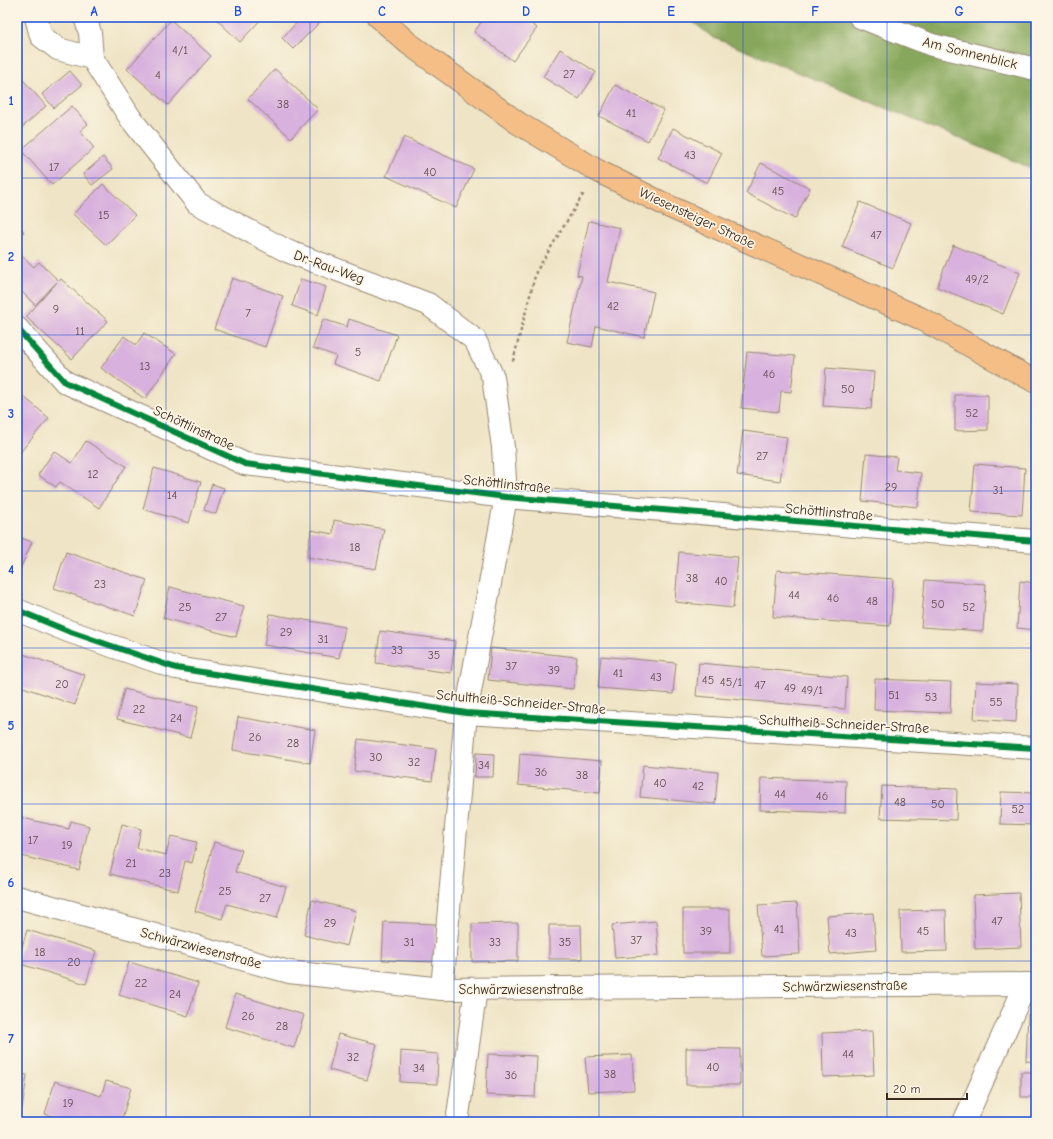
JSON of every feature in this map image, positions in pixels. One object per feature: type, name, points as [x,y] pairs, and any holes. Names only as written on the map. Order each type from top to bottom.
[{"type":"main road","name":"Wiesensteiger Straße","points":[[380,17],[408,43],[518,123],[598,171],[670,207],[920,318],[1036,382]]},
{"type":"street","points":[[36,17],[41,36],[58,49],[92,58]]},
{"type":"street","name":"Dr.-Rau-Weg","points":[[85,17],[90,33],[92,58],[131,120],[197,203],[287,251],[428,304],[475,340],[493,377],[503,447],[506,497],[466,713],[442,989]]},
{"type":"street","name":"Am Sonnenblick","points":[[860,17],[932,45],[1036,69]]},
{"type":"street","name":"Schöttlinstraße","points":[[17,328],[65,382],[245,464],[506,497],[1036,541]]},
{"type":"street","name":"Schultheiß-Schneider-Straße","points":[[17,610],[68,631],[176,668],[466,713],[1036,748]]},
{"type":"street","name":"Schwärzwiesenstraße","points":[[17,897],[289,972],[442,989],[476,990],[1031,984]]},
{"type":"street","points":[[964,1122],[1031,984]]},
{"type":"street","points":[[457,1122],[476,990]]},
{"type":"path","points":[[493,377],[512,364],[536,272],[598,171]]},
{"type":"green space","points":[[687,17],[1036,17],[1036,170],[712,37]]},
{"type":"building","points":[[214,17],[263,17],[240,42]]},
{"type":"building","points":[[302,17],[312,17],[319,23],[293,49],[282,38]]},
{"type":"building","points":[[485,17],[522,17],[537,28],[513,61],[474,32]]},
{"type":"building","points":[[171,20],[211,56],[168,105],[127,69]]},
{"type":"building","points":[[560,49],[596,72],[579,99],[543,77]]},
{"type":"building","points":[[275,69],[318,109],[291,138],[248,99]]},
{"type":"building","points":[[70,71],[82,85],[54,108],[42,94]]},
{"type":"building","points":[[17,73],[46,106],[17,132]]},
{"type":"building","points":[[615,85],[664,110],[648,141],[599,116]]},
{"type":"building","points":[[72,106],[88,124],[80,131],[94,148],[52,185],[21,150]]},
{"type":"building","points":[[673,128],[722,153],[707,183],[658,158]]},
{"type":"building","points":[[404,137],[474,169],[456,208],[386,176]]},
{"type":"building","points":[[103,157],[113,169],[92,185],[83,174]]},
{"type":"building","points":[[761,163],[810,188],[795,219],[746,193]]},
{"type":"building","points":[[103,184],[135,215],[106,245],[73,214]]},
{"type":"building","points":[[860,202],[911,223],[893,268],[842,247]]},
{"type":"building","points":[[589,221],[620,228],[608,282],[654,292],[644,337],[596,326],[592,347],[567,342],[582,276],[577,275]]},
{"type":"building","points":[[17,223],[24,232],[17,237]]},
{"type":"building","points":[[953,245],[1020,273],[1003,314],[937,287]]},
{"type":"building","points":[[17,251],[34,267],[39,262],[59,281],[61,279],[108,321],[72,359],[26,317],[57,282],[35,305],[17,287]]},
{"type":"building","points":[[232,278],[283,296],[265,347],[214,329]]},
{"type":"building","points":[[301,279],[326,287],[318,315],[292,306]]},
{"type":"building","points":[[323,319],[347,327],[349,319],[397,335],[381,381],[333,364],[336,356],[313,348]]},
{"type":"building","points":[[144,333],[176,354],[145,399],[101,368],[124,336],[136,345]]},
{"type":"building","points":[[747,352],[795,356],[791,392],[781,391],[779,412],[741,408]]},
{"type":"building","points":[[826,368],[874,372],[871,409],[823,406]]},
{"type":"building","points":[[17,391],[49,418],[17,456]]},
{"type":"building","points":[[955,395],[988,395],[988,430],[955,431]]},
{"type":"building","points":[[743,431],[787,437],[780,481],[737,475]]},
{"type":"building","points":[[86,441],[126,466],[99,508],[60,482],[56,487],[38,475],[54,451],[72,463]]},
{"type":"building","points":[[866,454],[897,457],[895,470],[921,473],[918,507],[862,501]]},
{"type":"building","points":[[975,464],[1025,468],[1022,515],[971,512]]},
{"type":"building","points":[[154,468],[201,482],[189,523],[143,509]]},
{"type":"building","points":[[212,484],[224,488],[216,514],[204,510]]},
{"type":"building","points":[[334,520],[384,529],[376,569],[307,557],[311,530],[333,534]]},
{"type":"building","points":[[17,536],[32,542],[17,576]]},
{"type":"building","points":[[66,552],[147,580],[135,616],[54,588]]},
{"type":"building","points":[[679,552],[738,557],[733,608],[675,602]]},
{"type":"building","points":[[777,570],[893,579],[890,626],[773,617]]},
{"type":"building","points":[[925,580],[986,584],[983,631],[921,627]]},
{"type":"building","points":[[1020,581],[1036,583],[1036,630],[1017,628]]},
{"type":"building","points":[[170,587],[244,606],[236,637],[163,618]]},
{"type":"building","points":[[270,614],[345,627],[339,658],[264,645]]},
{"type":"building","points":[[380,631],[455,641],[451,673],[376,663]]},
{"type":"building","points":[[491,648],[577,657],[573,689],[488,680]]},
{"type":"building","points":[[17,652],[85,675],[75,705],[17,685]]},
{"type":"building","points":[[601,656],[676,663],[673,694],[598,688]]},
{"type":"building","points":[[699,663],[847,677],[845,709],[696,696]]},
{"type":"building","points":[[875,679],[951,682],[950,713],[874,710]]},
{"type":"building","points":[[976,682],[1018,684],[1016,722],[974,719]]},
{"type":"building","points":[[124,689],[198,707],[190,738],[117,719]]},
{"type":"building","points":[[238,717],[315,730],[310,763],[233,750]]},
{"type":"building","points":[[358,739],[436,749],[432,781],[354,771]]},
{"type":"building","points":[[476,753],[494,754],[493,777],[475,777]]},
{"type":"building","points":[[520,754],[602,761],[600,793],[518,785]]},
{"type":"building","points":[[643,765],[718,772],[715,804],[640,797]]},
{"type":"building","points":[[761,778],[846,781],[845,813],[760,810]]},
{"type":"building","points":[[882,786],[957,789],[956,820],[880,818]]},
{"type":"building","points":[[1001,792],[1036,793],[1036,825],[1000,824]]},
{"type":"building","points":[[19,817],[69,829],[71,821],[89,826],[79,870],[17,855],[17,826]]},
{"type":"building","points":[[122,824],[141,829],[137,848],[153,852],[166,855],[171,836],[197,842],[192,863],[185,861],[178,891],[110,874]]},
{"type":"building","points":[[214,842],[242,850],[235,872],[286,887],[277,918],[227,904],[222,919],[195,911]]},
{"type":"building","points":[[1019,893],[1021,947],[975,949],[973,895]]},
{"type":"building","points":[[312,900],[356,911],[347,946],[304,935]]},
{"type":"building","points":[[797,903],[800,954],[762,956],[758,905]]},
{"type":"building","points":[[683,909],[730,909],[730,953],[683,953]]},
{"type":"building","points":[[946,910],[947,951],[901,952],[900,911]]},
{"type":"building","points":[[873,913],[876,950],[830,954],[827,916]]},
{"type":"building","points":[[656,921],[659,955],[615,958],[612,925]]},
{"type":"building","points":[[384,922],[436,924],[434,962],[382,960]]},
{"type":"building","points":[[518,923],[518,961],[472,962],[472,924]]},
{"type":"building","points":[[549,925],[581,925],[582,959],[549,959]]},
{"type":"building","points":[[27,930],[96,951],[86,984],[17,963]]},
{"type":"building","points":[[129,962],[198,983],[188,1016],[119,995]]},
{"type":"building","points":[[235,994],[304,1015],[294,1048],[225,1027]]},
{"type":"building","points":[[1028,1014],[1036,1014],[1036,1062],[1026,1061]]},
{"type":"building","points":[[872,1031],[874,1075],[823,1077],[822,1033]]},
{"type":"building","points":[[338,1034],[377,1044],[367,1080],[329,1070]]},
{"type":"building","points":[[686,1048],[740,1049],[740,1085],[686,1085]]},
{"type":"building","points":[[401,1051],[438,1054],[437,1084],[400,1082]]},
{"type":"building","points":[[488,1054],[537,1056],[535,1097],[486,1095]]},
{"type":"building","points":[[632,1055],[634,1090],[588,1092],[585,1057]]},
{"type":"building","points":[[1021,1072],[1036,1072],[1036,1097],[1021,1097]]},
{"type":"building","points":[[17,1073],[27,1075],[22,1109],[17,1108]]},
{"type":"building","points":[[55,1081],[101,1096],[106,1081],[131,1088],[121,1122],[71,1122],[45,1114]]},
{"type":"cycle path","points":[[17,328],[65,382],[245,464],[506,497],[1036,541]]},
{"type":"cycle path","points":[[17,610],[68,631],[176,668],[466,713],[1036,748]]}]
